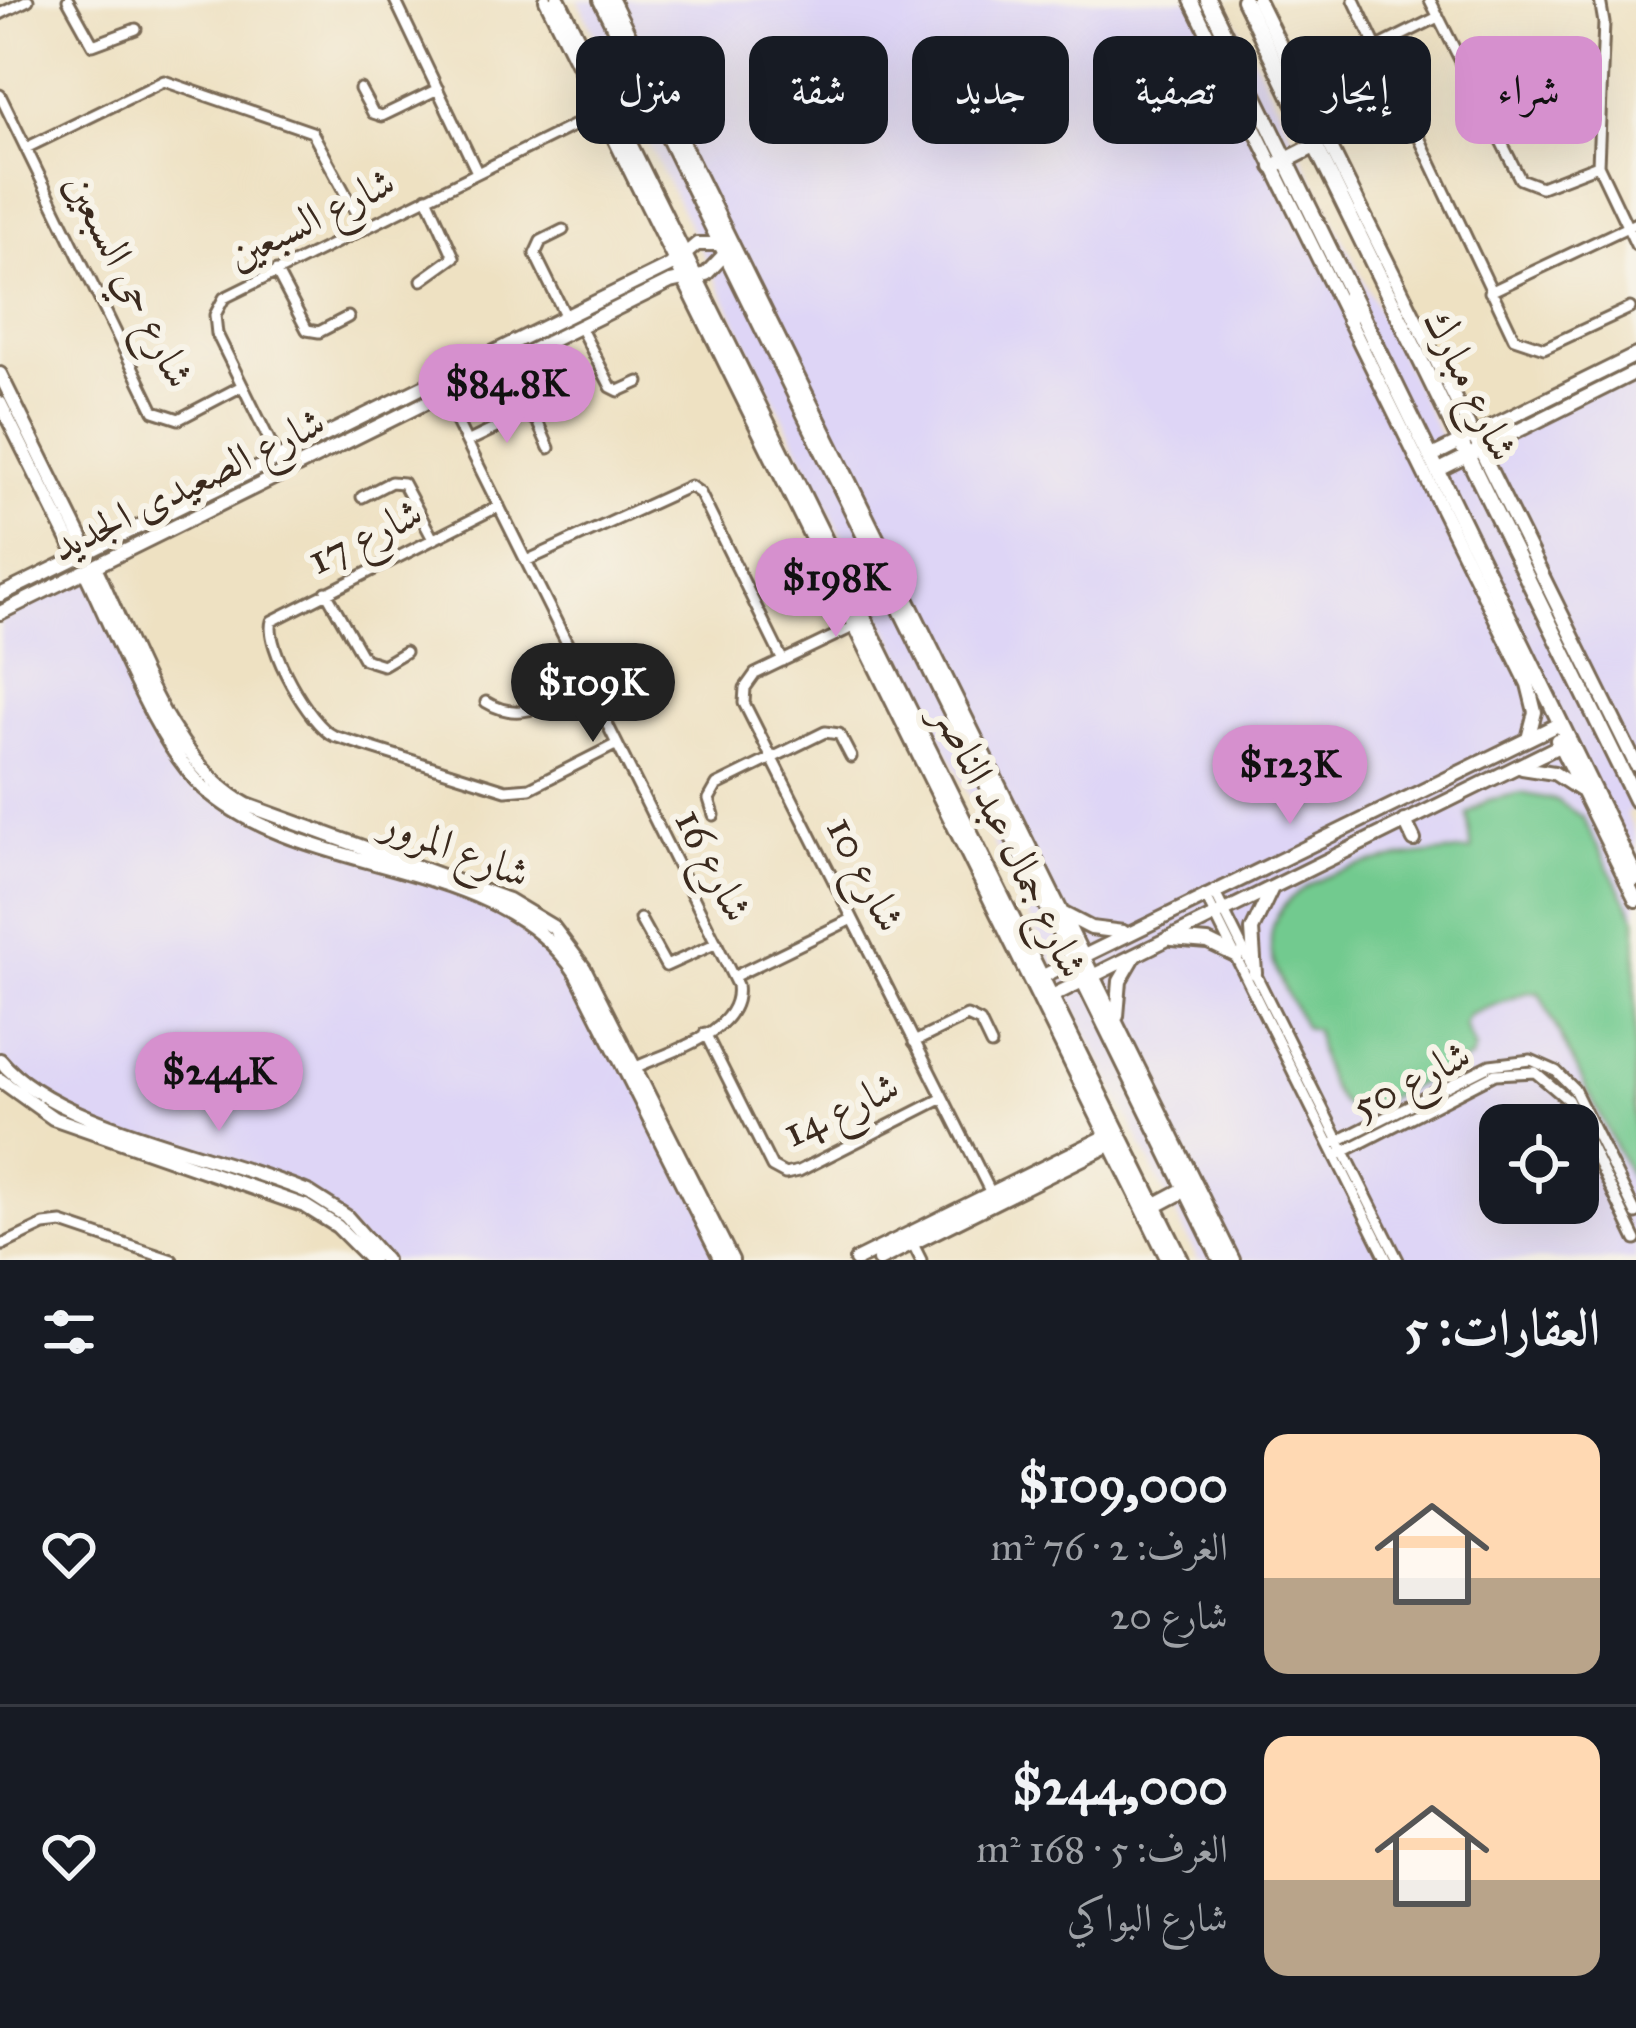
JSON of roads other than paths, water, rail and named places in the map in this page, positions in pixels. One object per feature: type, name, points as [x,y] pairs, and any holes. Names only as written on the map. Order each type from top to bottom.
[{"type":"main road","points":[[546,0],[576,49]]},
{"type":"main road","name":"شارع جمال عبد الناصر","points":[[558,0],[576,48]]},
{"type":"main road","name":"شارع جمال عبد الناصر","points":[[601,0],[624,36]]},
{"type":"main road","points":[[612,0],[624,36]]},
{"type":"main road","points":[[1191,0],[1280,164],[1349,320],[1532,693],[1535,712],[1528,739]]},
{"type":"main road","name":"شارع مبارك","points":[[1208,0],[1226,36]]},
{"type":"main road","name":"شارع مبارك","points":[[1244,0],[1471,445],[1636,800]]},
{"type":"main road","points":[[1258,0],[1471,445],[1636,765]]},
{"type":"main road","points":[[1205,30],[1217,36]]},
{"type":"main road","name":"شارع مبارك","points":[[1257,109],[1280,164],[1350,288],[1511,615],[1564,743],[1636,878]]},
{"type":"main road","points":[[621,144],[632,162]]},
{"type":"main road","name":"شارع جمال عبد الناصر","points":[[623,144],[1036,980],[1052,996],[1114,1137],[1180,1260]]},
{"type":"main road","name":"شارع جمال عبد الناصر","points":[[674,144],[722,249],[790,372],[968,732],[1221,1260]]},
{"type":"main road","points":[[677,144],[790,372]]},
{"type":"main road","points":[[1280,164],[1316,145]]},
{"type":"main road","name":"شارع الصعيدى الجديد","points":[[0,595],[680,260],[701,242],[722,249],[690,279],[580,327],[0,614]]},
{"type":"main road","points":[[690,279],[855,626],[1114,1137],[1168,1260]]},
{"type":"main road","points":[[1349,320],[1350,288]]},
{"type":"main road","points":[[1436,463],[1636,355]]},
{"type":"main road","points":[[1471,445],[1636,372]]},
{"type":"main road","points":[[0,374],[4,404],[83,554]]},
{"type":"main road","name":"شارع المرور","points":[[90,569],[194,762],[238,800],[294,829],[508,899],[553,927],[584,968],[721,1260]]},
{"type":"main road","points":[[15,587],[22,602]]},
{"type":"main road","points":[[1491,604],[1511,615]]},
{"type":"main road","points":[[1036,980],[1556,726]]},
{"type":"main road","points":[[968,732],[1064,914],[1078,958]]},
{"type":"main road","points":[[1052,996],[1564,743],[1636,900]]},
{"type":"main road","points":[[1515,768],[1554,773],[1586,796]]},
{"type":"main road","points":[[1429,786],[1438,805]]},
{"type":"main road","points":[[1405,821],[1414,840]]},
{"type":"main road","points":[[1251,975],[1254,919],[1278,883]]},
{"type":"main road","points":[[1064,914],[1091,928],[1130,931]]},
{"type":"main road","points":[[1165,940],[1197,939],[1237,956]]},
{"type":"main road","points":[[1121,1029],[1120,981],[1139,952]]},
{"type":"main road","points":[[1088,977],[1121,1029],[1144,1092],[1233,1260]]},
{"type":"main road","points":[[0,1060],[14,1077],[56,1104],[310,1193],[346,1216],[385,1260]]},
{"type":"main road","name":"شارع المرور","points":[[631,1070],[732,1260]]},
{"type":"main road","points":[[0,1080],[53,1118],[304,1206],[338,1226],[371,1260]]},
{"type":"main road","points":[[856,1260],[910,1239],[1114,1137]]},
{"type":"main road","points":[[1154,1206],[1186,1189]]},
{"type":"main road","points":[[879,1260],[910,1239]]},
{"type":"street","points":[[0,14],[28,0]]},
{"type":"street","points":[[68,0],[93,46],[136,29]]},
{"type":"street","points":[[394,0],[477,172]]},
{"type":"street","points":[[1354,0],[1370,36]]},
{"type":"street","points":[[1430,0],[1520,179],[1541,187],[1598,165]]},
{"type":"street","points":[[1600,0],[1604,23],[1598,165],[1632,225],[1636,245]]},
{"type":"street","points":[[1399,36],[1438,16]]},
{"type":"street","points":[[26,148],[150,84],[180,83],[312,132],[364,228]]},
{"type":"street","points":[[360,89],[373,113],[382,116],[438,89]]},
{"type":"street","name":"شارع حي السبعين","points":[[0,95],[154,411],[179,419],[242,386]]},
{"type":"street","name":"شارع السبعين","points":[[285,473],[217,334],[216,310],[226,296],[576,124]]},
{"type":"street","points":[[1421,144],[1510,333],[1533,348],[1549,346],[1630,308]]},
{"type":"street","points":[[422,280],[454,257],[427,197]]},
{"type":"street","points":[[1490,292],[1632,225]]},
{"type":"street","points":[[563,230],[541,241],[535,254],[566,317]]},
{"type":"street","points":[[277,271],[307,330],[319,332],[348,317]]},
{"type":"street","points":[[580,327],[611,387],[619,391],[639,382]]},
{"type":"street","name":"شارع 16","points":[[436,380],[733,976],[736,1010],[705,1033]]},
{"type":"street","points":[[467,442],[525,414],[537,421],[549,448]]},
{"type":"street","points":[[362,497],[394,481],[403,483],[433,539]]},
{"type":"street","points":[[526,561],[676,487],[697,490],[783,661]]},
{"type":"street","name":"شارع 17","points":[[499,506],[279,615],[269,633],[311,718],[324,732],[350,742],[512,791],[536,785],[617,744]]},
{"type":"street","points":[[326,592],[364,659],[382,665],[405,652]]},
{"type":"street","name":"شارع 10","points":[[855,626],[755,674],[744,693],[745,708],[993,1198]]},
{"type":"street","points":[[486,702],[507,712],[527,712],[587,682]]},
{"type":"street","points":[[714,815],[709,800],[714,788],[831,730],[841,736],[851,758]]},
{"type":"street","points":[[1209,893],[1398,1260]]},
{"type":"street","points":[[1219,912],[1237,956],[1251,975]]},
{"type":"street","points":[[640,919],[666,966],[717,944]]},
{"type":"street","points":[[733,976],[852,919]]},
{"type":"street","points":[[914,1042],[970,1016],[980,1022],[991,1045]]},
{"type":"street","points":[[631,1070],[705,1033]]},
{"type":"street","name":"شارع 14","points":[[705,1033],[772,1167],[780,1173],[800,1171],[943,1098]]},
{"type":"street","name":"شارع 50","points":[[1337,1148],[1514,1059],[1556,1071],[1578,1096],[1636,1240]]},
{"type":"street","points":[[1337,1148],[1387,1260]]},
{"type":"street","name":"شارع 50","points":[[1614,1183],[1631,1191],[1636,1214]]},
{"type":"street","points":[[0,1246],[38,1227],[62,1222],[172,1260]]},
{"type":"street","points":[[910,1239],[921,1260]]}]
